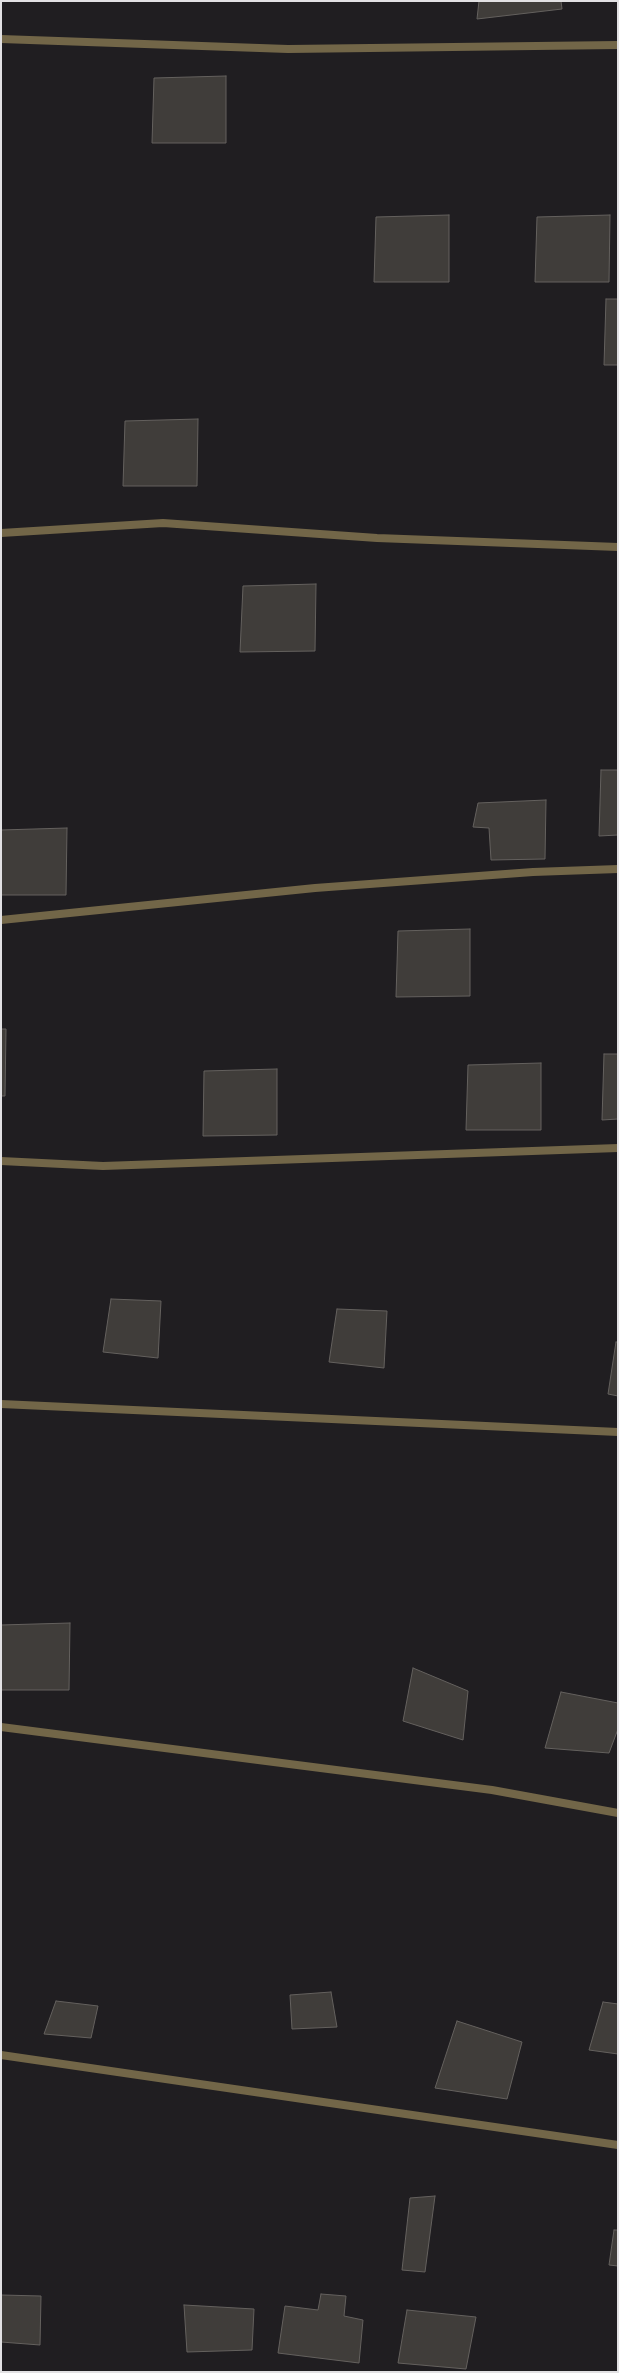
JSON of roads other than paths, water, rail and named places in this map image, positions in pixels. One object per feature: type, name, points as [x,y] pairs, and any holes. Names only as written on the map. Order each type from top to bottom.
[{"type":"street","points":[[1,39],[288,49],[618,45]]},
{"type":"street","points":[[1,534],[163,524],[377,538],[618,547]]},
{"type":"street","points":[[1,920],[315,888],[533,872],[618,869]]},
{"type":"street","points":[[1,1161],[103,1166],[618,1148]]},
{"type":"street","points":[[1,1404],[618,1432]]},
{"type":"street","points":[[1,1727],[492,1790],[618,1813]]},
{"type":"street","points":[[1,2055],[618,2145]]}]
